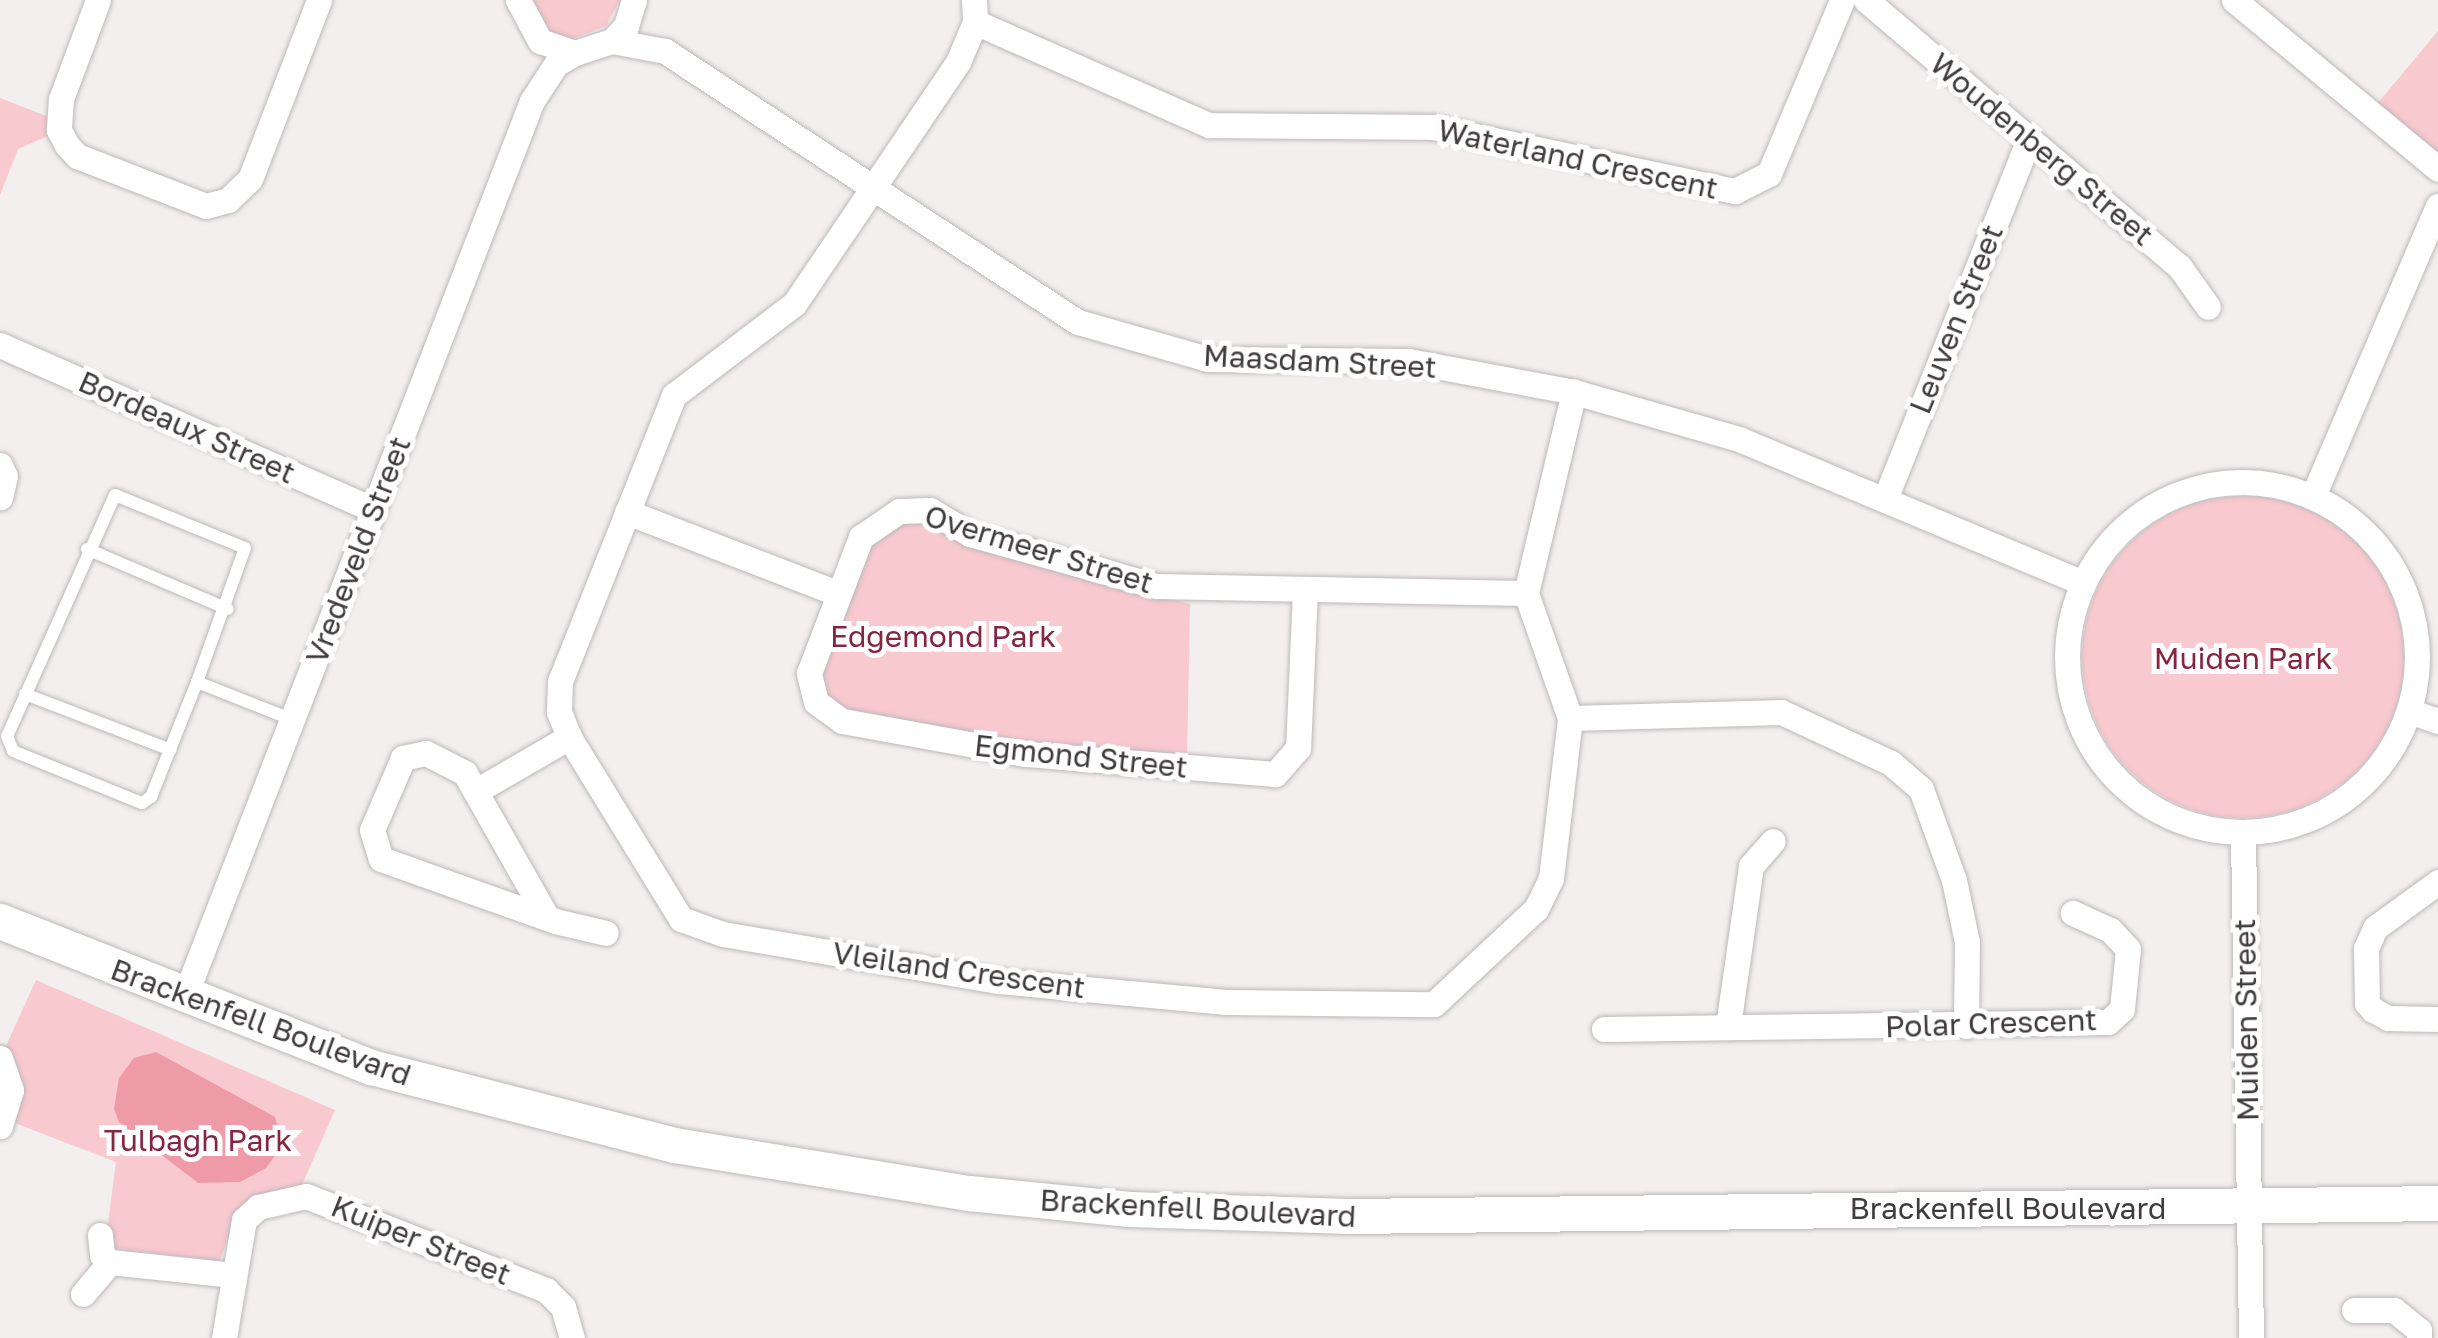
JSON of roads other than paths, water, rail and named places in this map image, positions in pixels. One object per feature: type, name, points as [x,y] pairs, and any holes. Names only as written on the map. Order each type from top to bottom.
[{"type":"street","points":[[98,0],[61,99],[59,130],[78,156],[206,206],[228,200],[250,178],[319,0]]},
{"type":"street","points":[[518,0],[540,41],[575,53],[612,41],[634,3]]},
{"type":"street","name":"Waterland Crescent","points":[[974,11],[1209,125],[1433,127],[1735,191],[1769,174],[1842,0]]},
{"type":"street","name":"Woudenberg Street","points":[[1866,0],[2179,266],[2208,307]]},
{"type":"street","points":[[2234,0],[2438,168]]},
{"type":"street","name":"Maasdam Street","points":[[634,3],[665,51]]},
{"type":"street","points":[[871,189],[958,62],[974,11]]},
{"type":"street","name":"Vredeveld Street","points":[[532,101],[540,41]]},
{"type":"street","name":"Maasdam Street","points":[[612,41],[665,51],[1050,310],[1165,348],[1221,360],[1409,361],[1574,392],[1739,439],[2083,583]]},
{"type":"street","name":"Vredeveld Street","points":[[184,998],[532,101],[556,64],[575,53]]},
{"type":"street","name":"Leuven Street","points":[[1885,499],[2030,139]]},
{"type":"street","name":"Vleiland Crescent","points":[[871,189],[783,316],[674,395],[560,680],[560,712],[569,737],[672,911],[693,925],[999,981],[1226,1002],[1422,1009],[1446,996],[1542,900],[1551,878],[1570,718],[1526,593]]},
{"type":"street","points":[[2313,496],[2438,206]]},
{"type":"street","name":"Bordeaux Street","points":[[0,345],[374,510]]},
{"type":"street","points":[[1526,593],[1574,392]]},
{"type":"street","points":[[0,465],[0,497]]},
{"type":"street","points":[[2254,483],[2313,496],[2373,539],[2394,569],[2417,639],[2409,711],[2390,752],[2362,786],[2313,817],[2243,834],[2166,816],[2103,766],[2086,739],[2067,678],[2069,630],[2083,583],[2107,545],[2140,514],[2180,493],[2254,483]]},
{"type":"street","name":"Overmeer Street","points":[[840,594],[873,524],[913,510],[930,510],[970,534],[1156,586],[1526,593]]},
{"type":"street","points":[[627,512],[840,594]]},
{"type":"street","name":"Egmond Street","points":[[840,594],[809,673],[816,702],[842,721],[1024,754],[1275,774],[1298,748],[1306,590]]},
{"type":"street","points":[[2409,711],[2438,720]]},
{"type":"street","points":[[1570,718],[1782,712],[1891,764],[1922,789],[1954,880],[1967,942],[1966,1026]]},
{"type":"street","points":[[476,791],[569,737]]},
{"type":"street","points":[[545,914],[476,791],[455,765],[426,753],[408,754],[398,764],[372,830],[376,852],[388,865],[545,914],[606,933]]},
{"type":"street","name":"Muiden Street","points":[[2243,834],[2251,1338]]},
{"type":"street","points":[[1728,1026],[1751,866],[1773,840]]},
{"type":"street","points":[[2438,882],[2376,928],[2366,948],[2367,1002],[2373,1010],[2388,1018],[2438,1019]]},
{"type":"street","name":"Polar Crescent","points":[[1604,1029],[2108,1022],[2118,1015],[2128,949],[2110,930],[2073,913]]},
{"type":"street","name":"Brackenfell Boulevard","points":[[0,921],[184,998],[371,1067],[645,1139],[832,1174],[1048,1202],[1349,1216],[2438,1202]]},
{"type":"street","points":[[0,1058],[11,1090],[0,1126]]},
{"type":"street","name":"Kuiper Street","points":[[224,1338],[233,1275],[248,1214],[306,1196],[546,1290],[563,1306],[572,1338]]},
{"type":"street","points":[[100,1236],[102,1255],[110,1262],[233,1275]]},
{"type":"street","points":[[82,1294],[110,1262]]},
{"type":"street","points":[[2354,1310],[2394,1310],[2425,1328]]},
{"type":"lane","points":[[122,494],[242,544],[246,558],[228,610],[151,797],[138,804],[18,757],[7,736],[106,504],[122,494]]},
{"type":"lane","points":[[87,549],[228,610]]},
{"type":"lane","points":[[197,682],[293,720]]},
{"type":"lane","points":[[25,694],[171,750]]},
{"type":"park label","name":"Edgemond Park","points":[[943,636]]},
{"type":"park label","name":"Muiden Park","points":[[2243,658]]},
{"type":"park label","name":"Tulbagh Park","points":[[198,1140]]}]
